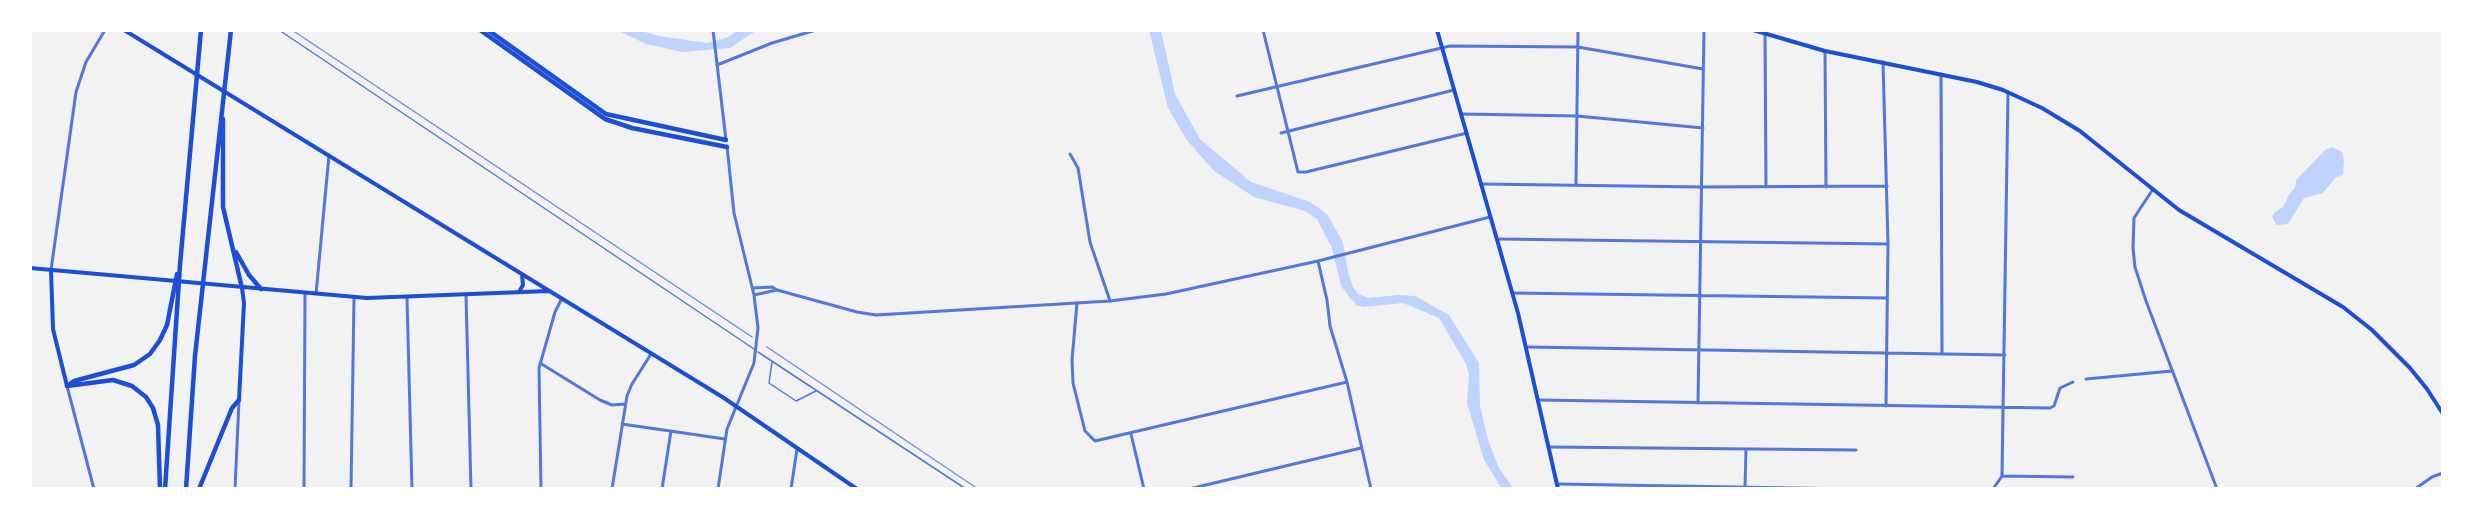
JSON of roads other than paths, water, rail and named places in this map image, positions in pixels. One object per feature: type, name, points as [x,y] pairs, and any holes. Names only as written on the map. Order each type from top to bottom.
[{"type":"highway","points":[[165,489],[180,265],[201,30]]},
{"type":"highway","points":[[231,30],[221,113],[222,193],[230,240],[242,288]]},
{"type":"highway","points":[[480,30],[602,118],[632,128],[727,147]]},
{"type":"highway","points":[[488,30],[606,114],[726,140]]},
{"type":"highway","points":[[186,489],[195,356],[222,126]]},
{"type":"highway","points":[[230,240],[249,275],[261,289]]},
{"type":"highway","points":[[67,386],[74,381],[134,365],[152,352],[167,325],[180,265]]},
{"type":"highway","points":[[67,386],[113,380],[134,387],[146,397],[153,408],[158,425],[160,489]]},
{"type":"highway","points":[[199,489],[232,408],[239,400]]},
{"type":"main road","points":[[124,30],[562,298],[734,406],[857,489]]},
{"type":"main road","points":[[1437,30],[1527,346],[1558,487]]},
{"type":"main road","points":[[1753,30],[1825,51],[1941,74],[2008,92],[2042,108],[2071,125],[2179,210],[2343,307],[2372,330],[2403,361],[2427,389],[2443,414]]},
{"type":"main road","points":[[30,268],[354,297],[549,291]]},
{"type":"main road","points":[[51,270],[53,329],[67,386]]},
{"type":"main road","points":[[519,292],[523,285],[522,274]]},
{"type":"main road","points":[[239,400],[244,300],[242,288]]},
{"type":"street","points":[[51,270],[76,92],[86,62],[105,30]]},
{"type":"street","points":[[717,65],[816,30]]},
{"type":"street","points":[[1263,30],[1298,172],[1467,133]]},
{"type":"street","points":[[1576,185],[1578,30]]},
{"type":"street","points":[[1698,403],[1704,30]]},
{"type":"street","points":[[713,31],[734,213],[753,288],[758,328],[754,363],[745,387],[734,406],[725,439],[718,489]]},
{"type":"street","points":[[1765,34],[1766,187]]},
{"type":"street","points":[[1237,96],[1450,46],[1578,47],[1703,69]]},
{"type":"street","points":[[1825,51],[1826,187]]},
{"type":"street","points":[[1883,62],[1888,244],[1886,405]]},
{"type":"street","points":[[1941,74],[1942,352]]},
{"type":"street","points":[[1281,133],[1454,90]]},
{"type":"street","points":[[1992,489],[2002,476],[2008,92]]},
{"type":"street","points":[[1461,114],[1577,116],[1703,128]]},
{"type":"street","points":[[1070,154],[1078,168],[1090,242],[1110,301]]},
{"type":"street","points":[[315,294],[329,155]]},
{"type":"street","points":[[1481,184],[1702,187],[1887,186]]},
{"type":"street","points":[[2153,189],[2134,218],[2133,248],[2140,284],[2217,489]]},
{"type":"street","points":[[753,288],[772,287],[856,312],[876,315],[1110,301],[1166,294],[1328,259],[1490,217]]},
{"type":"street","points":[[1497,239],[1888,244]]},
{"type":"street","points":[[1318,261],[1330,326],[1347,382],[1371,489]]},
{"type":"street","points":[[754,295],[777,290]]},
{"type":"street","points":[[304,489],[305,293]]},
{"type":"street","points":[[1512,293],[1887,298]]},
{"type":"street","points":[[466,295],[471,489]]},
{"type":"street","points":[[351,489],[354,297]]},
{"type":"street","points":[[407,297],[412,489]]},
{"type":"street","points":[[541,489],[538,377],[555,312],[562,298]]},
{"type":"street","points":[[1077,303],[1072,372],[1085,431],[1095,441],[1347,382]]},
{"type":"street","points":[[1527,346],[1942,352],[2005,355]]},
{"type":"street","points":[[612,489],[625,404],[632,384],[651,354]]},
{"type":"street","points":[[540,363],[600,400],[612,405],[625,404]]},
{"type":"street","points":[[2086,379],[2172,371]]},
{"type":"street","points":[[1539,400],[2050,408],[2056,402],[2058,392],[2064,384],[2073,382]]},
{"type":"street","points":[[67,386],[94,489]]},
{"type":"street","points":[[235,489],[239,400]]},
{"type":"street","points":[[622,424],[725,439]]},
{"type":"street","points":[[662,489],[671,431]]},
{"type":"street","points":[[1131,434],[1144,489]]},
{"type":"street","points":[[1549,447],[1856,450]]},
{"type":"street","points":[[1189,489],[1361,448]]},
{"type":"street","points":[[791,489],[797,449]]},
{"type":"street","points":[[1745,487],[1746,450]]},
{"type":"street","points":[[2415,489],[2432,477],[2443,473]]},
{"type":"street","points":[[2002,476],[2073,477]]},
{"type":"street","points":[[1558,487],[1854,489]]},
{"type":"lane","points":[[279,30],[966,489]]},
{"type":"lane","points":[[772,361],[769,380],[772,386],[796,401],[817,390]]},
{"type":"water","points":[[617,30],[638,30],[659,36],[707,43],[726,38],[739,30],[757,30],[730,48],[683,52],[646,44]]},
{"type":"water","points":[[1149,30],[1161,30],[1175,94],[1200,139],[1251,182],[1310,202],[1327,214],[1343,242],[1348,272],[1358,294],[1369,298],[1415,296],[1449,315],[1479,363],[1480,406],[1489,443],[1499,468],[1514,489],[1502,489],[1484,460],[1467,403],[1469,375],[1466,364],[1439,318],[1403,303],[1364,307],[1356,305],[1341,286],[1332,248],[1317,219],[1305,211],[1254,197],[1214,171],[1186,139],[1168,108]]},
{"type":"water","points":[[2332,147],[2342,152],[2343,175],[2336,177],[2323,193],[2304,198],[2288,224],[2276,225],[2272,216],[2283,207],[2295,188],[2296,180],[2325,150]]},
{"type":"railway","points":[[292,30],[752,337]]},
{"type":"railway","points":[[767,347],[978,489]]}]
